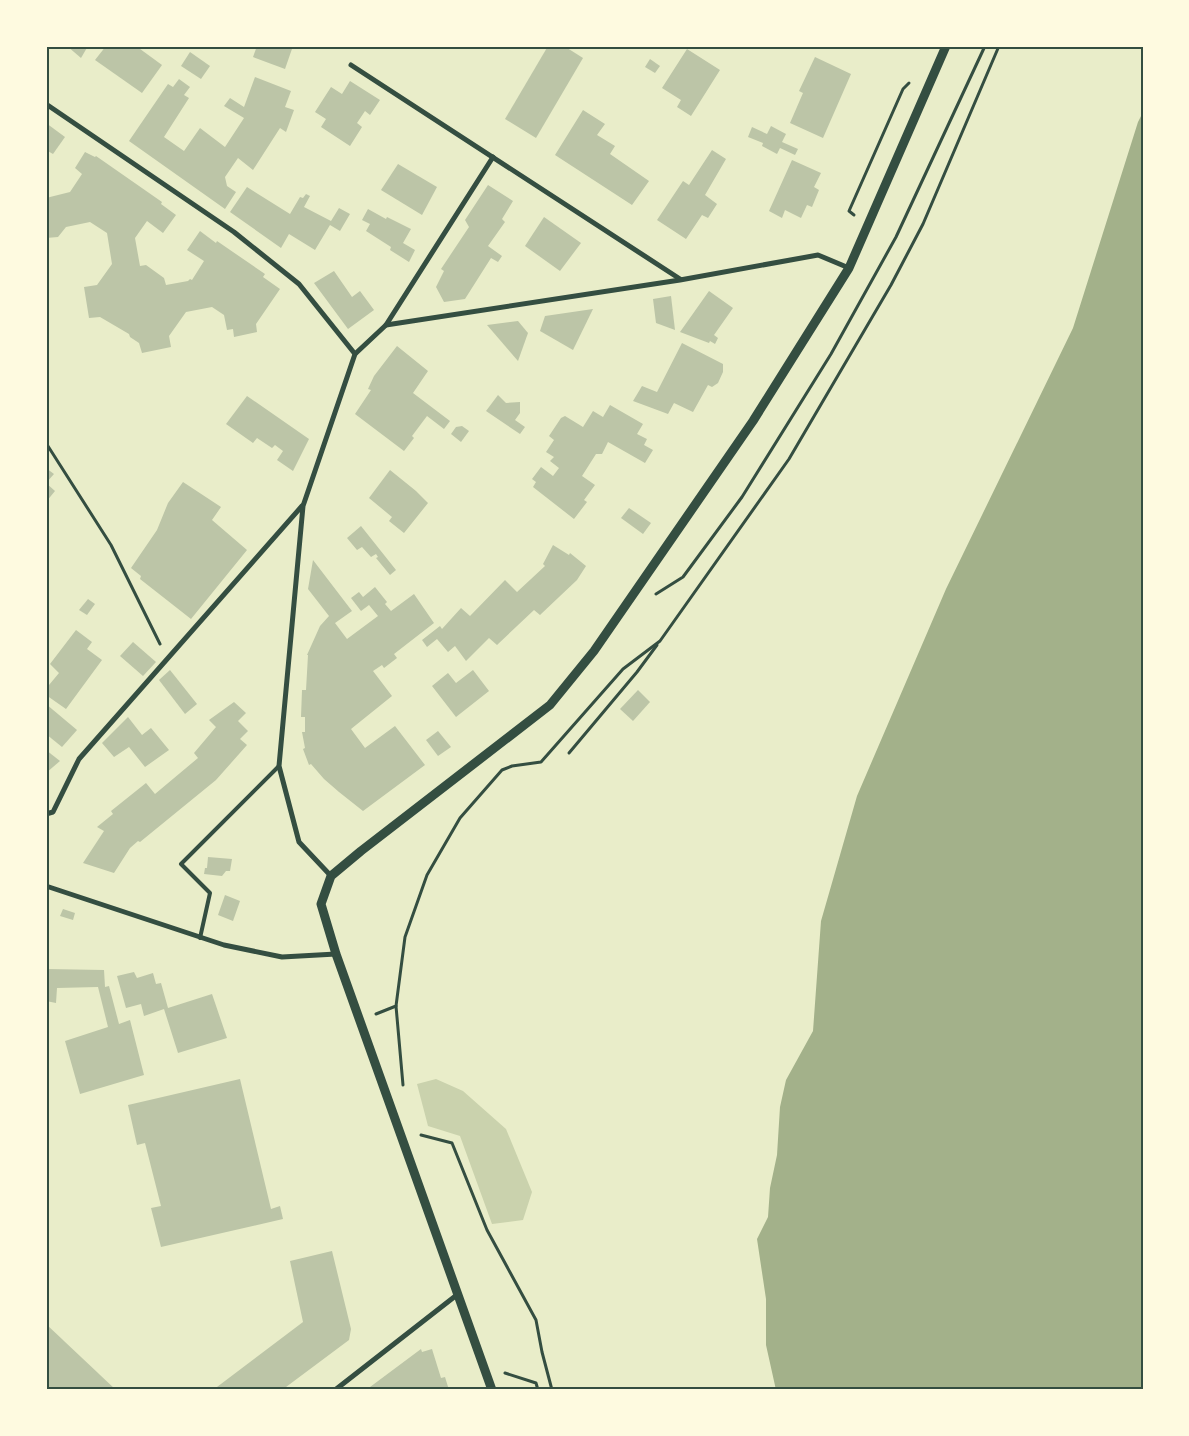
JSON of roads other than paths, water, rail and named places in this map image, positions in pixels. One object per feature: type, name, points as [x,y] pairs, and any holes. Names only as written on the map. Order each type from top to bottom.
[{"type":"street","points":[[492,1390],[336,954],[321,904],[331,876],[361,850],[550,705],[594,651],[624,610],[754,421],[849,268],[946,46]]},
{"type":"street","points":[[351,65],[680,280]]},
{"type":"street","points":[[46,104],[234,232],[299,284],[355,354]]},
{"type":"street","points":[[331,876],[299,842],[279,766],[303,506],[355,354],[386,325],[493,157]]},
{"type":"street","points":[[386,325],[680,280],[818,255],[849,268]]},
{"type":"street","points":[[46,814],[53,812],[79,759],[303,506]]},
{"type":"street","points":[[46,886],[224,945],[282,957],[336,954]]},
{"type":"street","points":[[335,1390],[458,1294]]},
{"type":"lane","points":[[200,938],[210,893],[180,864],[279,766]]}]
